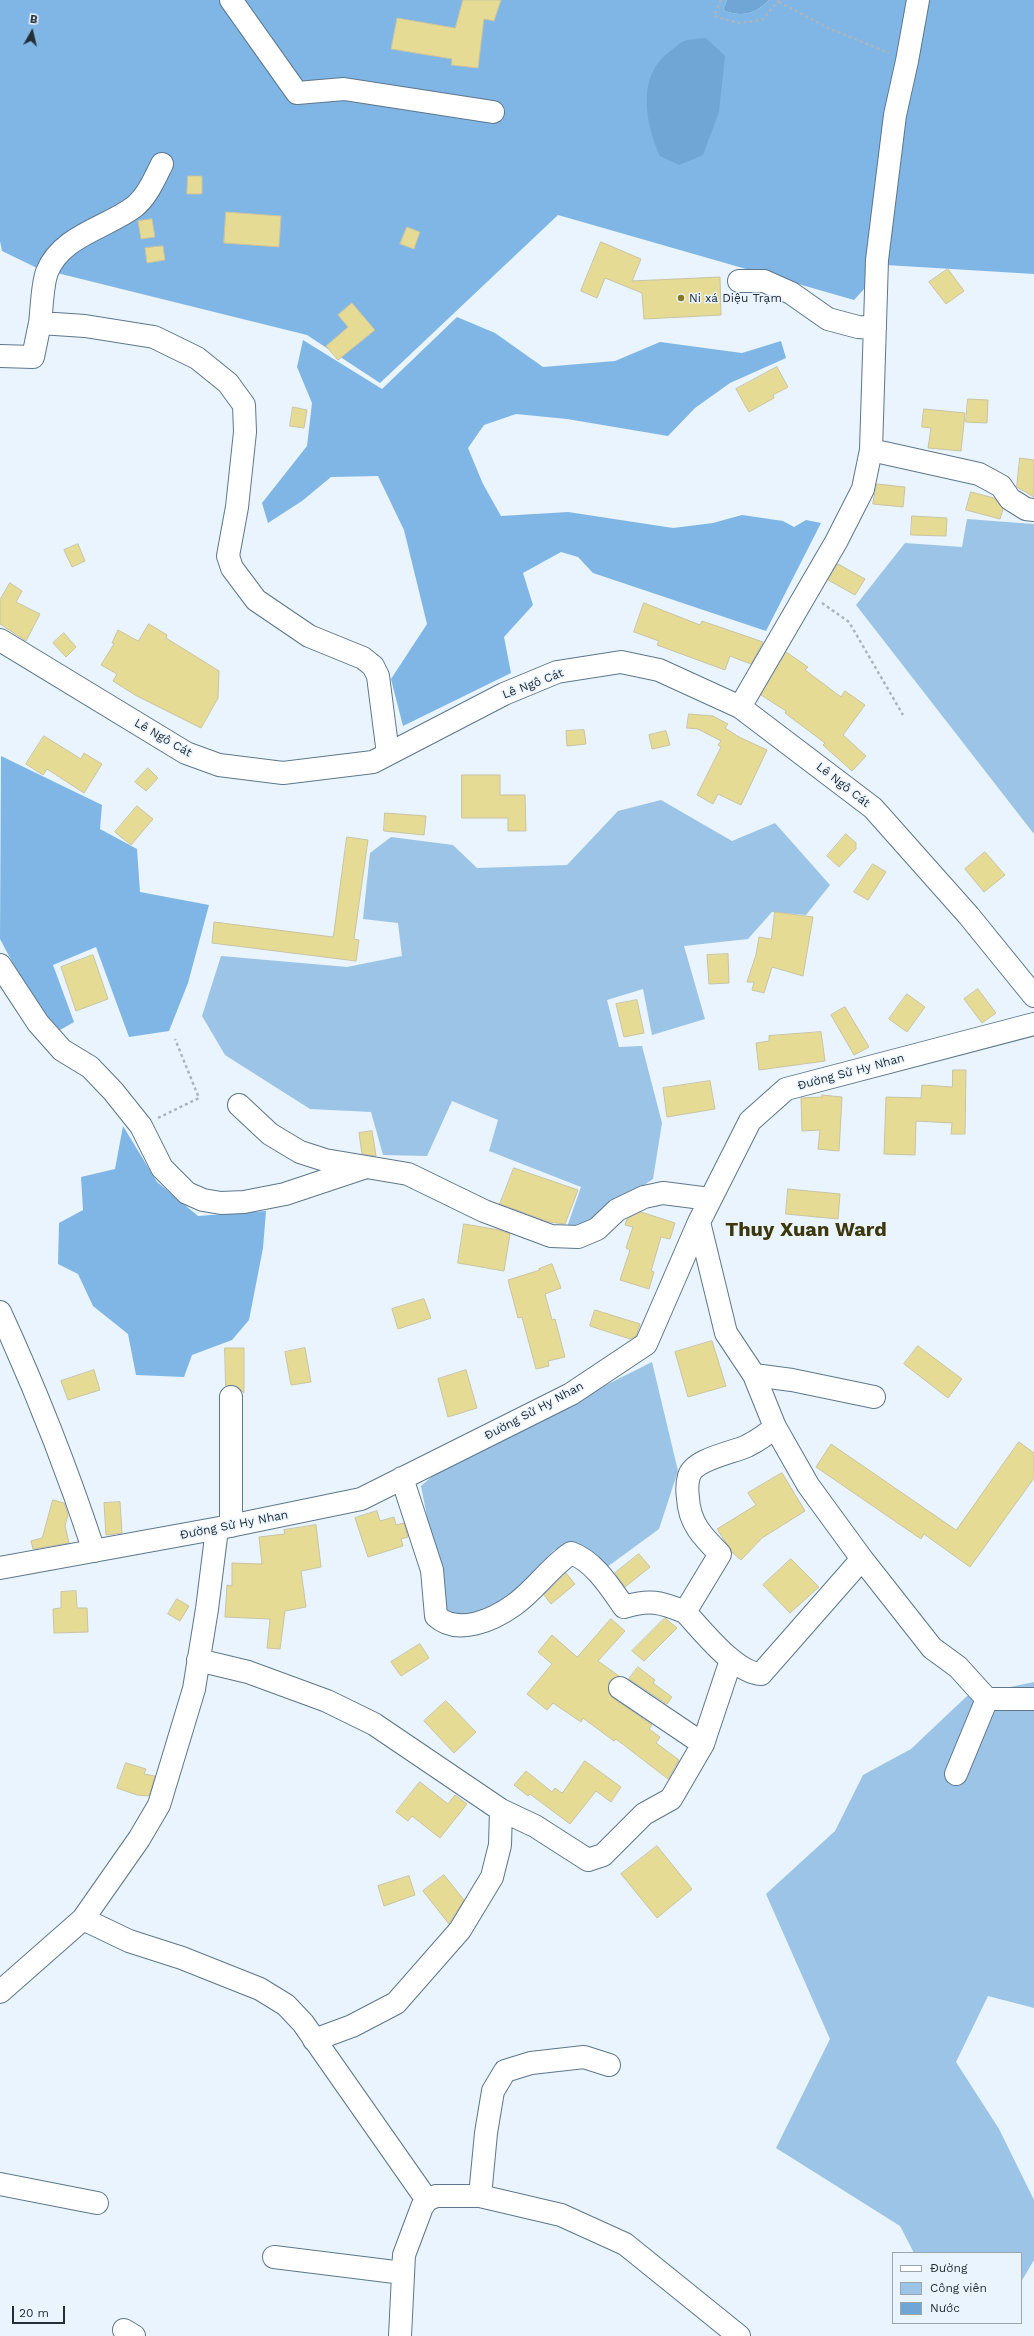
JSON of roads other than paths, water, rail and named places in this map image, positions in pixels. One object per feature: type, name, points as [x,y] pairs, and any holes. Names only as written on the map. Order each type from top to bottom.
[{"type":"street","points":[[231,0],[297,93],[344,88],[493,112]]},
{"type":"street","points":[[740,707],[807,592],[863,489],[871,450],[877,260],[895,115],[918,0]]},
{"type":"street","points":[[0,356],[33,357],[40,324],[47,272],[59,254],[86,233],[135,206],[153,182],[162,164]]},
{"type":"street","points":[[739,281],[764,281],[791,293],[828,319],[858,327],[875,328]]},
{"type":"street","points":[[40,324],[85,326],[154,337],[197,358],[228,383],[244,405],[245,432],[237,507],[228,556],[232,568],[256,600],[309,636],[363,658],[373,666],[378,676],[388,754]]},
{"type":"street","points":[[871,450],[979,474],[1001,486],[1010,499],[1026,509],[1034,510]]},
{"type":"street","name":"Lê Ngô Cát","points":[[0,640],[186,753],[219,765],[283,773],[373,762],[504,694],[557,672],[621,662],[660,670],[740,707],[873,808],[969,916],[1034,996]]},
{"type":"street","points":[[0,965],[38,1023],[62,1050],[90,1067],[113,1091],[141,1126],[162,1168],[188,1193],[209,1201],[221,1203],[244,1202],[285,1194],[369,1166]]},
{"type":"street","name":"Đường Sử Hy Nhan","points":[[0,1568],[224,1527],[361,1499],[572,1394],[646,1344],[699,1222],[750,1121],[786,1089],[1034,1024]]},
{"type":"street","points":[[239,1105],[270,1134],[300,1152],[325,1160],[369,1166],[408,1174],[484,1211],[551,1236],[578,1237],[597,1230],[617,1210],[644,1197],[663,1193],[710,1199]]},
{"type":"street","points":[[699,1222],[726,1333],[754,1375],[775,1427],[808,1485],[862,1559],[932,1648],[958,1667],[987,1699],[1034,1699]]},
{"type":"street","points":[[0,1312],[24,1364],[71,1481],[94,1551]]},
{"type":"street","points":[[754,1375],[792,1380],[874,1398]]},
{"type":"street","points":[[0,1992],[83,1918],[139,1839],[159,1805],[194,1689],[207,1610],[224,1527],[231,1397]]},
{"type":"street","points":[[685,1612],[720,1554],[693,1524],[688,1510],[689,1476],[696,1467],[706,1461],[746,1446],[762,1438],[775,1427]]},
{"type":"street","points":[[402,1478],[432,1570],[436,1616],[442,1622],[456,1626],[484,1622],[515,1605],[571,1552],[580,1556],[607,1582],[624,1607],[641,1602],[660,1602],[685,1612],[731,1660],[753,1674],[761,1674],[862,1559]]},
{"type":"street","points":[[198,1660],[248,1672],[327,1701],[374,1724],[501,1810],[535,1826],[588,1860],[595,1859],[603,1855],[644,1814],[671,1799],[703,1744],[731,1660]]},
{"type":"street","points":[[620,1688],[703,1744]]},
{"type":"street","points":[[956,1774],[987,1699]]},
{"type":"street","points":[[314,2040],[352,2026],[396,2003],[460,1930],[492,1877],[500,1845],[501,1810]]},
{"type":"street","points":[[83,1918],[129,1941],[182,1958],[260,1989],[286,2005],[303,2023],[427,2200]]},
{"type":"street","points":[[480,2196],[486,2133],[493,2091],[505,2071],[531,2063],[584,2057],[609,2065]]},
{"type":"street","points":[[0,2184],[98,2203]]},
{"type":"street","points":[[400,2336],[404,2256],[422,2207],[427,2200],[436,2196],[480,2196],[561,2215],[625,2244],[739,2336]]},
{"type":"street","points":[[274,2257],[403,2273]]},
{"type":"water","points":[[727,0],[769,0],[759,9],[748,13],[736,14],[723,10]]},
{"type":"water","points":[[706,38],[725,56],[719,112],[703,155],[679,165],[660,156],[650,128],[647,99],[648,85],[653,72],[661,60],[676,46],[684,41]]},
{"type":"place","name":"Ni xá Diệu Trạm","points":[[681,298]]},
{"type":"district","name":"Thuy Xuan Ward","points":[[806,1230]]}]
